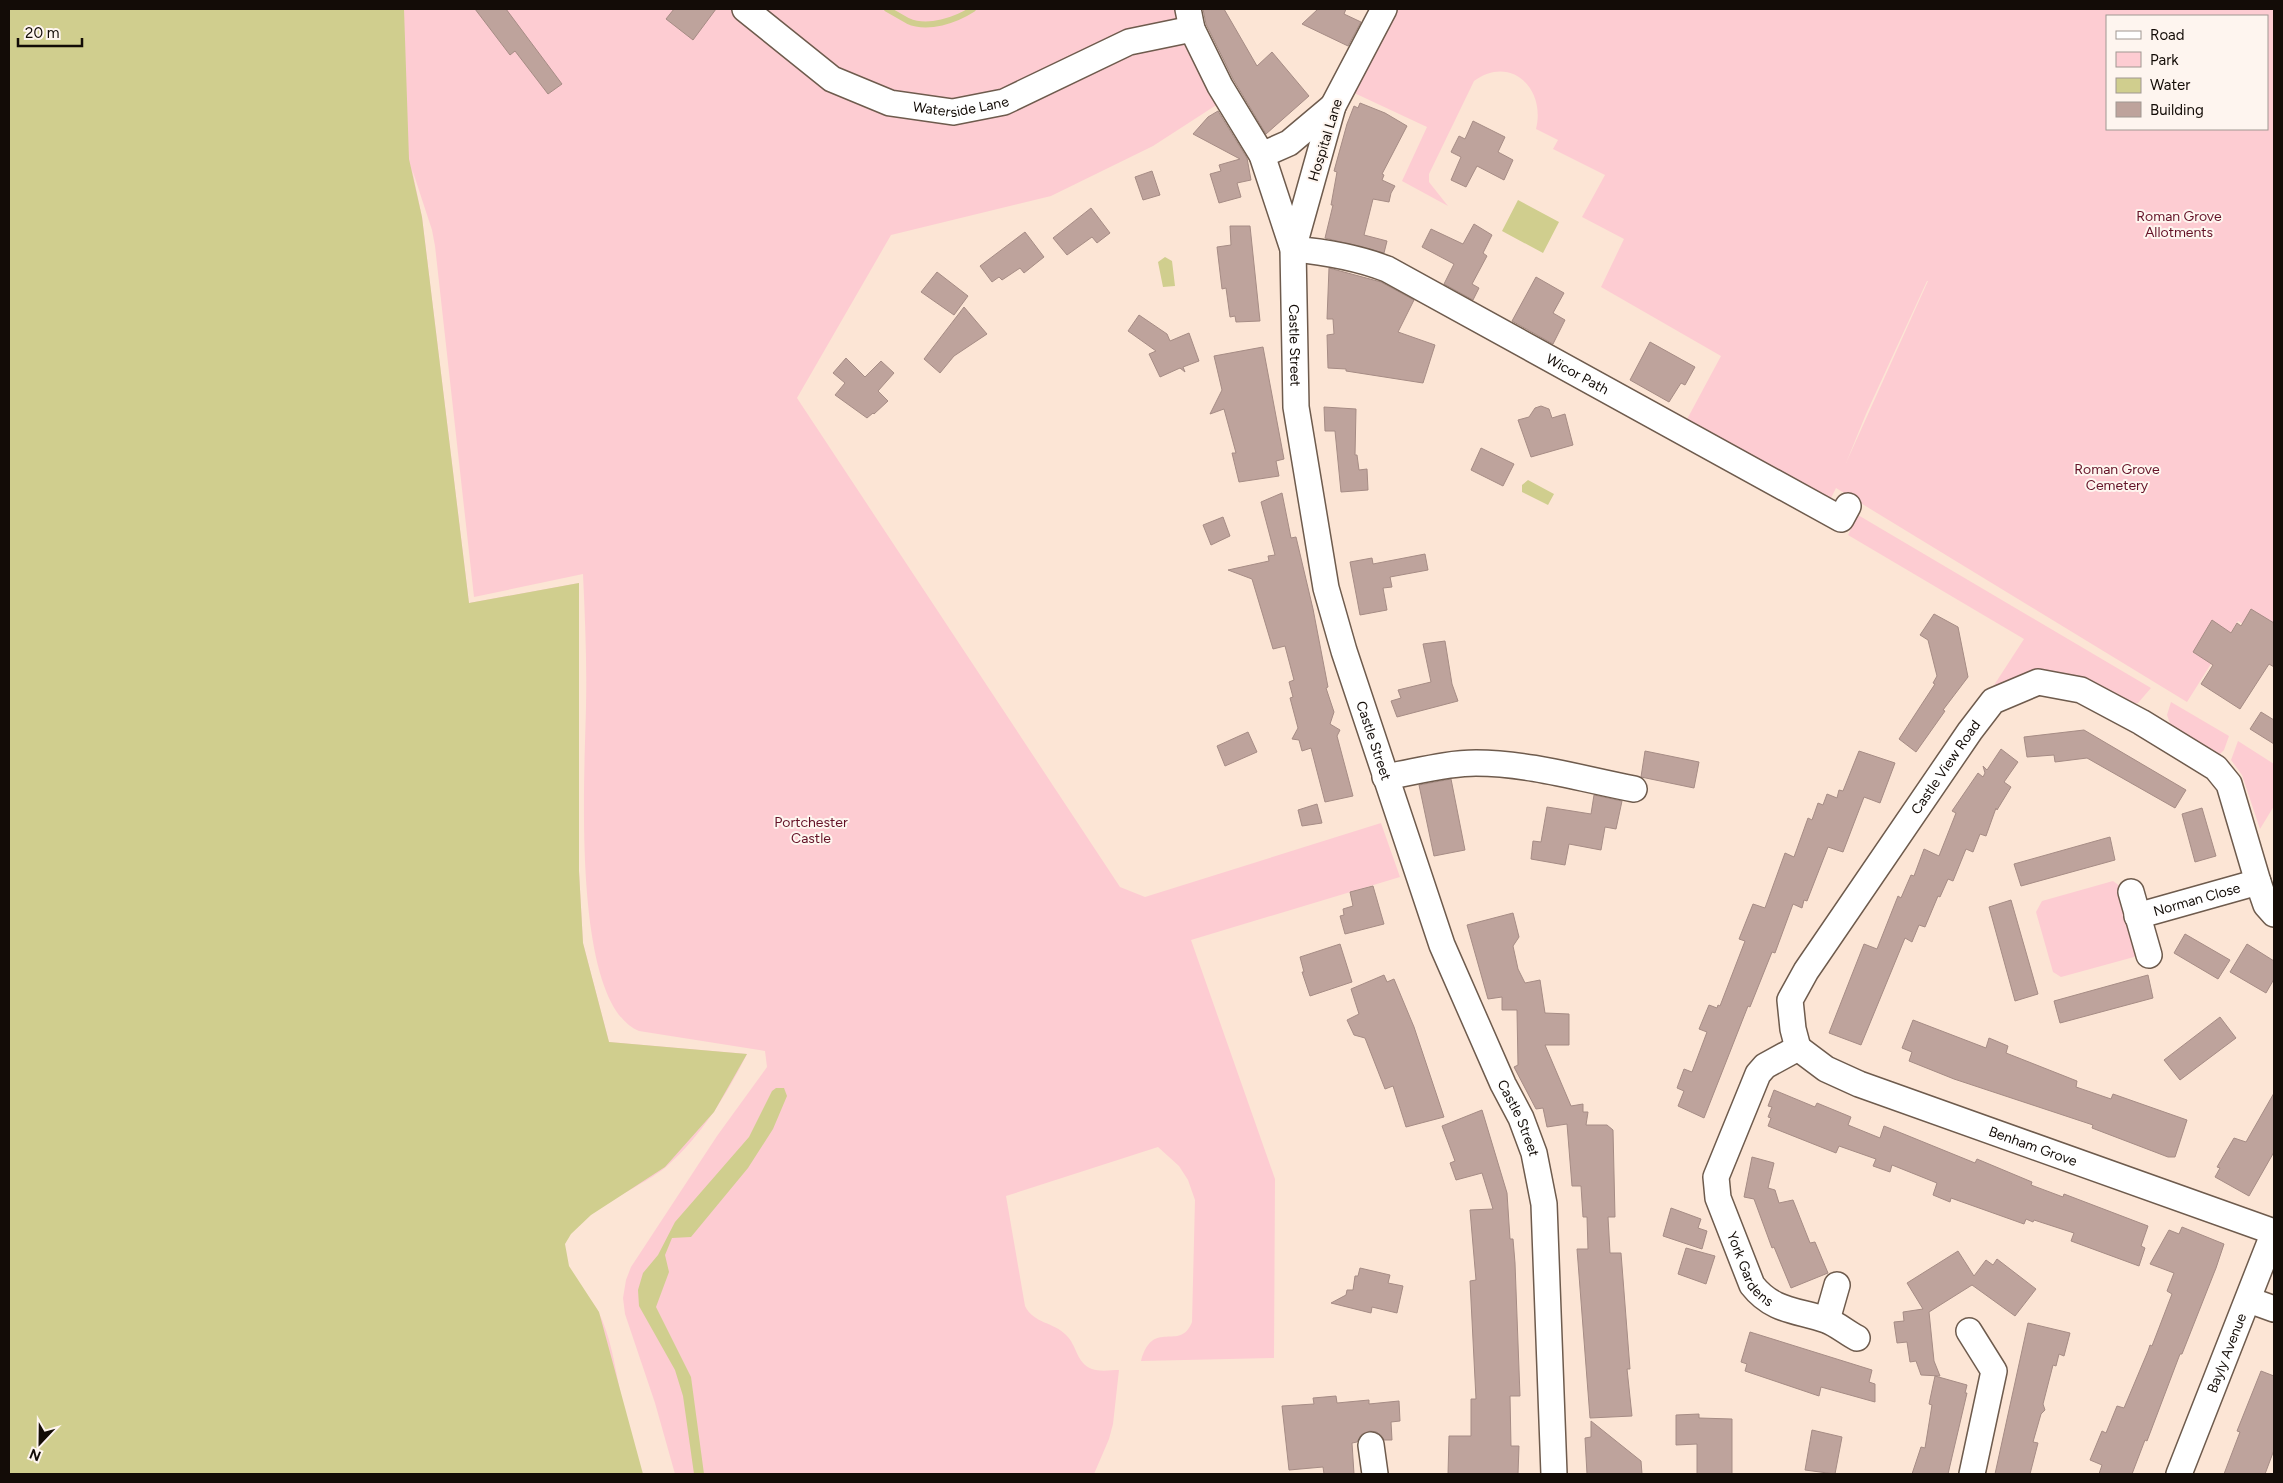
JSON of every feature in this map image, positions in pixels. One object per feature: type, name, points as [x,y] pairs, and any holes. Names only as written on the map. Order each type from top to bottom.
[{"type":"street","name":"Waterside Lane","points":[[745,9],[832,79],[890,104],[953,112],[1004,102],[1129,42],[1190,19]]},
{"type":"street","name":"Hospital Lane","points":[[1293,249],[1333,106],[1384,9]]},
{"type":"street","name":"Castle Street","points":[[1190,19],[1220,86],[1262,155],[1293,249],[1296,407],[1326,588],[1344,651],[1442,945],[1503,1084],[1522,1118],[1534,1153],[1544,1204],[1554,1474]]},
{"type":"street","points":[[1262,155],[1303,133],[1333,106]]},
{"type":"street","name":"Wicor Path","points":[[1293,249],[1341,255],[1387,269],[1841,520],[1848,506]]},
{"type":"street","name":"Castle View Road","points":[[1798,1048],[1793,1029],[1790,1000],[1806,971],[1970,731],[1994,701],[2038,682],[2082,690],[2141,722],[2216,768],[2229,784],[2258,882],[2266,905],[2274,914]]},
{"type":"street","points":[[1385,777],[1462,764],[1493,764],[1514,766],[1634,789]]},
{"type":"street","name":"Norman Close","points":[[2137,916],[2258,882]]},
{"type":"street","name":"Norman Close","points":[[2131,892],[2149,955]]},
{"type":"street","name":"York Gardens","points":[[1798,1048],[1765,1066],[1758,1074],[1716,1177],[1718,1198],[1752,1285],[1758,1293],[1776,1306],[1797,1314],[1827,1320],[1857,1338]]},
{"type":"street","name":"Benham Grove","points":[[1798,1048],[1826,1069],[1859,1084],[2274,1232]]},
{"type":"street","name":"Bayly Avenue","points":[[2180,1474],[2274,1232]]},
{"type":"street","points":[[1827,1320],[1837,1285]]},
{"type":"street","points":[[2249,1300],[2274,1309]]},
{"type":"street","points":[[1969,1331],[1994,1371],[1972,1474]]},
{"type":"street","points":[[1371,1445],[1375,1474]]},
{"type":"green space","name":"Portchester Castle","points":[[9,9],[1178,9],[1221,102],[1153,146],[1051,196],[891,235],[797,398],[1120,887],[1145,897],[1381,823],[1400,877],[1191,940],[1275,1179],[1274,1358],[1141,1361],[1146,1348],[1152,1341],[1159,1337],[1181,1335],[1187,1331],[1192,1322],[1195,1200],[1188,1180],[1179,1166],[1158,1147],[1006,1196],[1025,1306],[1039,1320],[1066,1335],[1083,1363],[1087,1366],[1098,1370],[1119,1370],[1113,1424],[1109,1439],[1094,1474],[675,1474],[655,1403],[625,1314],[623,1298],[626,1280],[631,1267],[717,1136],[767,1067],[765,1051],[639,1031],[617,1012],[601,978],[592,933],[586,882],[584,780],[586,673],[583,574],[474,597],[435,246],[432,230],[412,169],[422,217],[469,603],[579,583],[579,871],[583,943],[609,1042],[747,1054],[712,1115],[679,1155],[656,1175],[594,1212],[570,1233],[565,1244],[567,1262],[571,1271],[594,1304],[606,1331],[621,1395],[9,1474]]},
{"type":"green space","points":[[1390,9],[2274,9],[2274,644],[2238,621],[2187,702],[1836,488],[1830,500],[1685,423],[1721,356],[1601,287],[1624,239],[1582,217],[1605,175],[1553,149],[1558,140],[1536,129],[1538,114],[1536,101],[1531,89],[1523,80],[1513,74],[1501,71],[1488,74],[1474,81],[1429,174],[1429,182],[1448,206],[1402,181],[1427,127],[1350,91]],"holes":[[[1928,281],[1846,463],[1866,414]]]},
{"type":"green space","points":[[1858,515],[2151,688],[2138,703],[2125,704],[2079,680],[1985,699],[2024,639],[1848,535]]},
{"type":"green space","points":[[2171,702],[2229,736],[2224,750],[2220,754],[2171,726],[2167,715]]},
{"type":"green space","points":[[2238,741],[2274,764],[2274,806],[2260,829],[2242,775],[2231,760]]},
{"type":"green space","points":[[2113,881],[2124,889],[2138,953],[2134,957],[2061,977],[2053,972],[2036,912],[2042,901]]},
{"type":"water","points":[[9,9],[404,9],[409,159],[422,217],[469,603],[579,583],[579,871],[583,943],[609,1042],[747,1054],[714,1112],[665,1167],[591,1215],[571,1234],[565,1244],[569,1266],[599,1312],[643,1474],[9,1474]]},
{"type":"water","points":[[1518,200],[1559,222],[1543,253],[1502,231]]},
{"type":"water","points":[[1165,257],[1172,261],[1175,286],[1163,287],[1158,262]]},
{"type":"water","points":[[1528,480],[1554,494],[1548,505],[1522,492],[1522,485]]},
{"type":"water","points":[[776,1088],[784,1088],[787,1096],[773,1129],[748,1168],[691,1237],[672,1238],[665,1255],[669,1272],[656,1307],[691,1377],[704,1474],[694,1474],[683,1396],[675,1370],[639,1306],[638,1290],[643,1273],[658,1255],[675,1222],[749,1137],[772,1091]]},
{"type":"building","points":[[475,9],[506,9],[562,84],[548,94],[515,51],[510,55]]},
{"type":"building","points":[[674,9],[716,9],[693,40],[666,19]]},
{"type":"building","points":[[1203,9],[1224,9],[1257,66],[1272,52],[1309,96],[1266,134],[1233,79],[1206,24]]},
{"type":"building","points":[[1318,9],[1346,9],[1344,14],[1361,22],[1348,46],[1302,24]]},
{"type":"building","points":[[1360,103],[1385,113],[1407,126],[1382,174],[1384,175],[1382,180],[1395,186],[1389,202],[1373,199],[1364,235],[1387,241],[1384,253],[1325,238],[1333,205],[1331,205],[1337,172],[1334,171],[1347,124],[1354,106],[1358,108]]},
{"type":"building","points":[[1218,111],[1247,158],[1251,180],[1237,183],[1241,197],[1219,203],[1210,174],[1221,171],[1219,165],[1240,159],[1193,134],[1208,117]]},
{"type":"building","points":[[1473,121],[1505,137],[1498,152],[1513,160],[1504,180],[1477,166],[1466,187],[1451,180],[1461,157],[1451,152],[1459,136],[1465,139]]},
{"type":"building","points":[[1152,171],[1160,195],[1143,200],[1135,177]]},
{"type":"building","points":[[1091,208],[1110,233],[1097,243],[1092,237],[1067,255],[1053,238]]},
{"type":"building","points":[[1474,224],[1492,235],[1483,253],[1487,256],[1472,284],[1479,288],[1473,300],[1444,284],[1454,264],[1422,247],[1431,229],[1463,244]]},
{"type":"building","points":[[1230,226],[1250,226],[1260,321],[1236,322],[1235,316],[1230,317],[1226,288],[1222,289],[1217,247],[1231,245]]},
{"type":"building","points":[[1025,232],[1044,257],[1024,273],[1020,268],[1002,280],[999,277],[992,282],[980,266]]},
{"type":"building","points":[[1329,268],[1381,282],[1414,300],[1398,332],[1435,345],[1423,383],[1346,371],[1346,369],[1328,368],[1327,335],[1334,334],[1333,319],[1327,319]]},
{"type":"building","points":[[937,272],[968,296],[954,315],[921,292]]},
{"type":"building","points":[[1536,277],[1564,293],[1553,313],[1565,320],[1553,344],[1512,321]]},
{"type":"building","points":[[964,307],[987,334],[954,356],[940,373],[924,359]]},
{"type":"building","points":[[1139,315],[1167,334],[1170,341],[1189,333],[1199,361],[1183,367],[1185,372],[1180,368],[1160,377],[1149,354],[1156,351],[1128,331]]},
{"type":"building","points":[[1650,342],[1695,367],[1685,385],[1681,383],[1669,402],[1630,380]]},
{"type":"building","points":[[1263,347],[1284,459],[1276,461],[1279,476],[1239,482],[1232,453],[1236,453],[1224,409],[1210,414],[1222,390],[1214,356]]},
{"type":"building","points":[[846,358],[865,377],[881,361],[894,373],[878,391],[888,401],[867,418],[835,395],[845,383],[833,373]]},
{"type":"building","points":[[1541,406],[1549,409],[1552,418],[1565,414],[1573,445],[1531,457],[1518,420],[1529,417],[1535,408]]},
{"type":"building","points":[[1324,407],[1356,409],[1355,455],[1357,455],[1359,470],[1367,469],[1368,490],[1341,492],[1335,431],[1325,431]]},
{"type":"building","points":[[1481,448],[1514,464],[1503,486],[1471,470]]},
{"type":"building","points":[[1282,493],[1291,538],[1296,537],[1313,609],[1328,687],[1326,688],[1334,712],[1330,724],[1340,730],[1337,736],[1353,796],[1325,802],[1311,748],[1302,751],[1299,740],[1292,739],[1298,728],[1290,698],[1293,697],[1289,682],[1294,680],[1285,646],[1273,649],[1252,579],[1228,570],[1269,561],[1268,556],[1275,555],[1261,502]]},
{"type":"building","points":[[1223,517],[1230,536],[1211,545],[1203,525]]},
{"type":"building","points":[[1425,554],[1428,570],[1390,577],[1392,587],[1383,588],[1387,610],[1360,615],[1350,562],[1372,558],[1373,564]]},
{"type":"building","points":[[2251,609],[2274,623],[2274,667],[2269,664],[2240,709],[2201,684],[2213,665],[2193,652],[2212,620],[2231,633],[2237,623],[2241,626]]},
{"type":"building","points":[[1934,614],[1958,627],[1968,677],[1943,710],[1945,711],[1916,752],[1899,739],[1935,684],[1933,683],[1937,676],[1928,640],[1920,635]]},
{"type":"building","points":[[1445,641],[1452,684],[1458,701],[1397,717],[1391,701],[1401,698],[1398,690],[1431,682],[1423,644]]},
{"type":"building","points":[[2261,712],[2274,720],[2274,744],[2250,729]]},
{"type":"building","points":[[2084,730],[2186,790],[2175,808],[2087,758],[2055,762],[2054,755],[2027,757],[2024,737]]},
{"type":"building","points":[[1248,732],[1257,752],[1225,766],[1217,746]]},
{"type":"building","points":[[2001,749],[2018,762],[2004,782],[2011,787],[1997,810],[1996,808],[1986,836],[1980,834],[1973,852],[1966,849],[1953,881],[1948,879],[1940,897],[1938,896],[1925,927],[1919,925],[1912,942],[1905,938],[1861,1045],[1829,1033],[1864,944],[1877,949],[1898,896],[1901,898],[1911,875],[1914,876],[1924,849],[1939,856],[1956,813],[1952,811],[1978,773],[1983,777],[1985,773],[1983,766],[1987,770]]},
{"type":"building","points":[[1645,751],[1699,762],[1694,788],[1641,777]]},
{"type":"building","points":[[1859,751],[1895,763],[1880,803],[1864,797],[1843,852],[1828,847],[1807,901],[1804,900],[1802,908],[1793,904],[1775,953],[1772,952],[1750,1007],[1748,1006],[1704,1118],[1678,1106],[1684,1091],[1677,1088],[1684,1069],[1692,1072],[1707,1032],[1699,1029],[1709,1005],[1717,1008],[1718,1005],[1720,1006],[1745,941],[1739,939],[1753,904],[1765,908],[1785,853],[1794,857],[1808,818],[1812,820],[1818,803],[1823,805],[1827,794],[1837,798],[1839,790],[1843,791]]},
{"type":"building","points":[[1451,779],[1465,850],[1434,856],[1419,785]]},
{"type":"building","points":[[1594,795],[1622,801],[1616,829],[1605,827],[1601,850],[1569,844],[1565,865],[1531,859],[1533,841],[1541,842],[1547,807],[1591,814]]},
{"type":"building","points":[[1317,804],[1322,823],[1302,826],[1298,810]]},
{"type":"building","points":[[2202,808],[2216,856],[2195,862],[2182,814]]},
{"type":"building","points":[[2110,837],[2115,860],[2021,886],[2014,864]]},
{"type":"building","points":[[1373,886],[1384,924],[1345,934],[1340,916],[1344,915],[1343,909],[1353,906],[1350,892]]},
{"type":"building","points":[[2011,900],[2038,994],[2015,1001],[1989,907]]},
{"type":"building","points":[[1513,913],[1519,937],[1513,946],[1518,969],[1525,983],[1540,980],[1545,1013],[1569,1014],[1569,1045],[1545,1045],[1571,1106],[1583,1104],[1583,1112],[1588,1112],[1586,1125],[1607,1125],[1613,1130],[1615,1217],[1608,1217],[1610,1253],[1621,1253],[1630,1369],[1627,1369],[1632,1416],[1590,1418],[1577,1249],[1588,1249],[1587,1217],[1583,1217],[1581,1186],[1572,1186],[1567,1124],[1547,1127],[1543,1108],[1536,1109],[1514,1067],[1518,1065],[1517,1010],[1502,1010],[1502,997],[1488,999],[1467,925]]},
{"type":"building","points":[[2185,934],[2230,960],[2218,979],[2174,953]]},
{"type":"building","points":[[1340,944],[1352,982],[1310,996],[1302,972],[1304,972],[1300,957]]},
{"type":"building","points":[[2247,944],[2274,961],[2274,979],[2266,993],[2230,972]]},
{"type":"building","points":[[1384,975],[1387,982],[1394,979],[1414,1027],[1444,1117],[1406,1127],[1393,1086],[1385,1089],[1365,1038],[1354,1035],[1347,1020],[1359,1014],[1351,989]]},
{"type":"building","points":[[2148,975],[2153,998],[2060,1023],[2054,1001]]},
{"type":"building","points":[[2220,1017],[2236,1038],[2180,1080],[2164,1060]]},
{"type":"building","points":[[1913,1020],[1986,1048],[1989,1038],[2008,1046],[2006,1053],[2077,1081],[2076,1087],[2111,1099],[2113,1094],[2187,1120],[2175,1157],[2168,1157],[2092,1128],[2093,1125],[1954,1079],[1909,1061],[1912,1052],[1902,1048]]},
{"type":"building","points":[[1774,1090],[1815,1107],[1817,1103],[1851,1117],[1848,1125],[1880,1138],[1884,1126],[1975,1163],[1977,1159],[2032,1182],[2031,1185],[2063,1197],[2064,1194],[2148,1226],[2141,1246],[2145,1248],[2139,1266],[2071,1241],[2074,1233],[2034,1220],[2033,1222],[2026,1219],[2024,1224],[1951,1198],[1950,1202],[1933,1195],[1937,1183],[1892,1165],[1890,1172],[1873,1166],[1876,1159],[1839,1146],[1836,1153],[1768,1126],[1771,1118],[1768,1117],[1772,1107],[1768,1106]]},
{"type":"building","points":[[2274,1093],[2274,1152],[2249,1196],[2215,1177],[2220,1168],[2217,1167],[2234,1138],[2246,1142]]},
{"type":"building","points":[[1482,1110],[1507,1193],[1510,1239],[1513,1239],[1520,1396],[1510,1396],[1511,1446],[1519,1446],[1518,1474],[1448,1474],[1449,1436],[1471,1436],[1471,1399],[1476,1399],[1470,1281],[1476,1280],[1470,1210],[1493,1209],[1482,1173],[1456,1180],[1450,1163],[1455,1161],[1442,1126]]},
{"type":"building","points":[[1752,1157],[1774,1163],[1768,1188],[1775,1190],[1779,1203],[1793,1200],[1810,1243],[1815,1242],[1828,1273],[1791,1288],[1774,1247],[1772,1248],[1754,1199],[1744,1197]]},
{"type":"building","points":[[1671,1208],[1701,1219],[1698,1228],[1707,1231],[1702,1249],[1663,1236]]},
{"type":"building","points":[[2182,1227],[2224,1244],[2216,1268],[2132,1474],[2099,1474],[2102,1465],[2090,1460],[2102,1431],[2106,1433],[2117,1406],[2124,1408],[2150,1345],[2152,1346],[2172,1294],[2167,1291],[2174,1273],[2150,1264],[2169,1230],[2179,1234]]},
{"type":"building","points":[[1686,1248],[1715,1256],[1706,1284],[1678,1274]]},
{"type":"building","points":[[1958,1251],[1974,1276],[1986,1260],[1993,1265],[1997,1259],[2036,1289],[2015,1316],[1972,1285],[1929,1312],[1934,1361],[1940,1376],[1921,1375],[1916,1361],[1910,1362],[1907,1342],[1897,1343],[1894,1322],[1904,1321],[1903,1312],[1923,1309],[1907,1283]]},
{"type":"building","points":[[1360,1268],[1390,1275],[1388,1283],[1403,1286],[1397,1313],[1372,1307],[1371,1313],[1331,1303],[1346,1295],[1347,1290],[1353,1290],[1355,1276],[1358,1276]]},
{"type":"building","points":[[2028,1323],[2070,1333],[2064,1356],[2059,1354],[2056,1366],[2053,1365],[2043,1404],[2045,1410],[2041,1414],[2033,1442],[2038,1443],[2030,1474],[1995,1474]]},
{"type":"building","points":[[1750,1332],[1872,1370],[1869,1382],[1875,1384],[1875,1402],[1821,1387],[1819,1396],[1745,1371],[1747,1364],[1741,1362]]},
{"type":"building","points":[[2261,1371],[2274,1376],[2274,1450],[2265,1474],[2224,1474],[2240,1432],[2237,1431]]},
{"type":"building","points":[[1935,1376],[1967,1385],[1965,1393],[1967,1393],[1948,1474],[1912,1474],[1921,1447],[1925,1448],[1932,1405],[1929,1404]]},
{"type":"building","points":[[1336,1396],[1337,1403],[1369,1400],[1369,1404],[1399,1401],[1400,1421],[1391,1422],[1392,1440],[1384,1440],[1377,1432],[1370,1431],[1362,1434],[1357,1442],[1352,1443],[1354,1474],[1324,1474],[1323,1467],[1289,1470],[1282,1406],[1314,1404],[1313,1398]]},
{"type":"building","points":[[1699,1414],[1699,1418],[1732,1419],[1732,1474],[1697,1474],[1697,1444],[1676,1445],[1676,1415]]},
{"type":"building","points":[[1591,1421],[1641,1461],[1642,1474],[1587,1474],[1585,1438],[1591,1437]]},
{"type":"building","points":[[1812,1430],[1842,1437],[1835,1474],[1805,1470]]},
{"type":"waterway","points":[[887,9],[916,24],[933,24],[950,20],[973,9]]},
{"type":"park label","name":"Roman Grove Allotments","points":[[2179,224]]},
{"type":"park label","name":"Roman Grove Cemetery","points":[[2117,478]]}]
